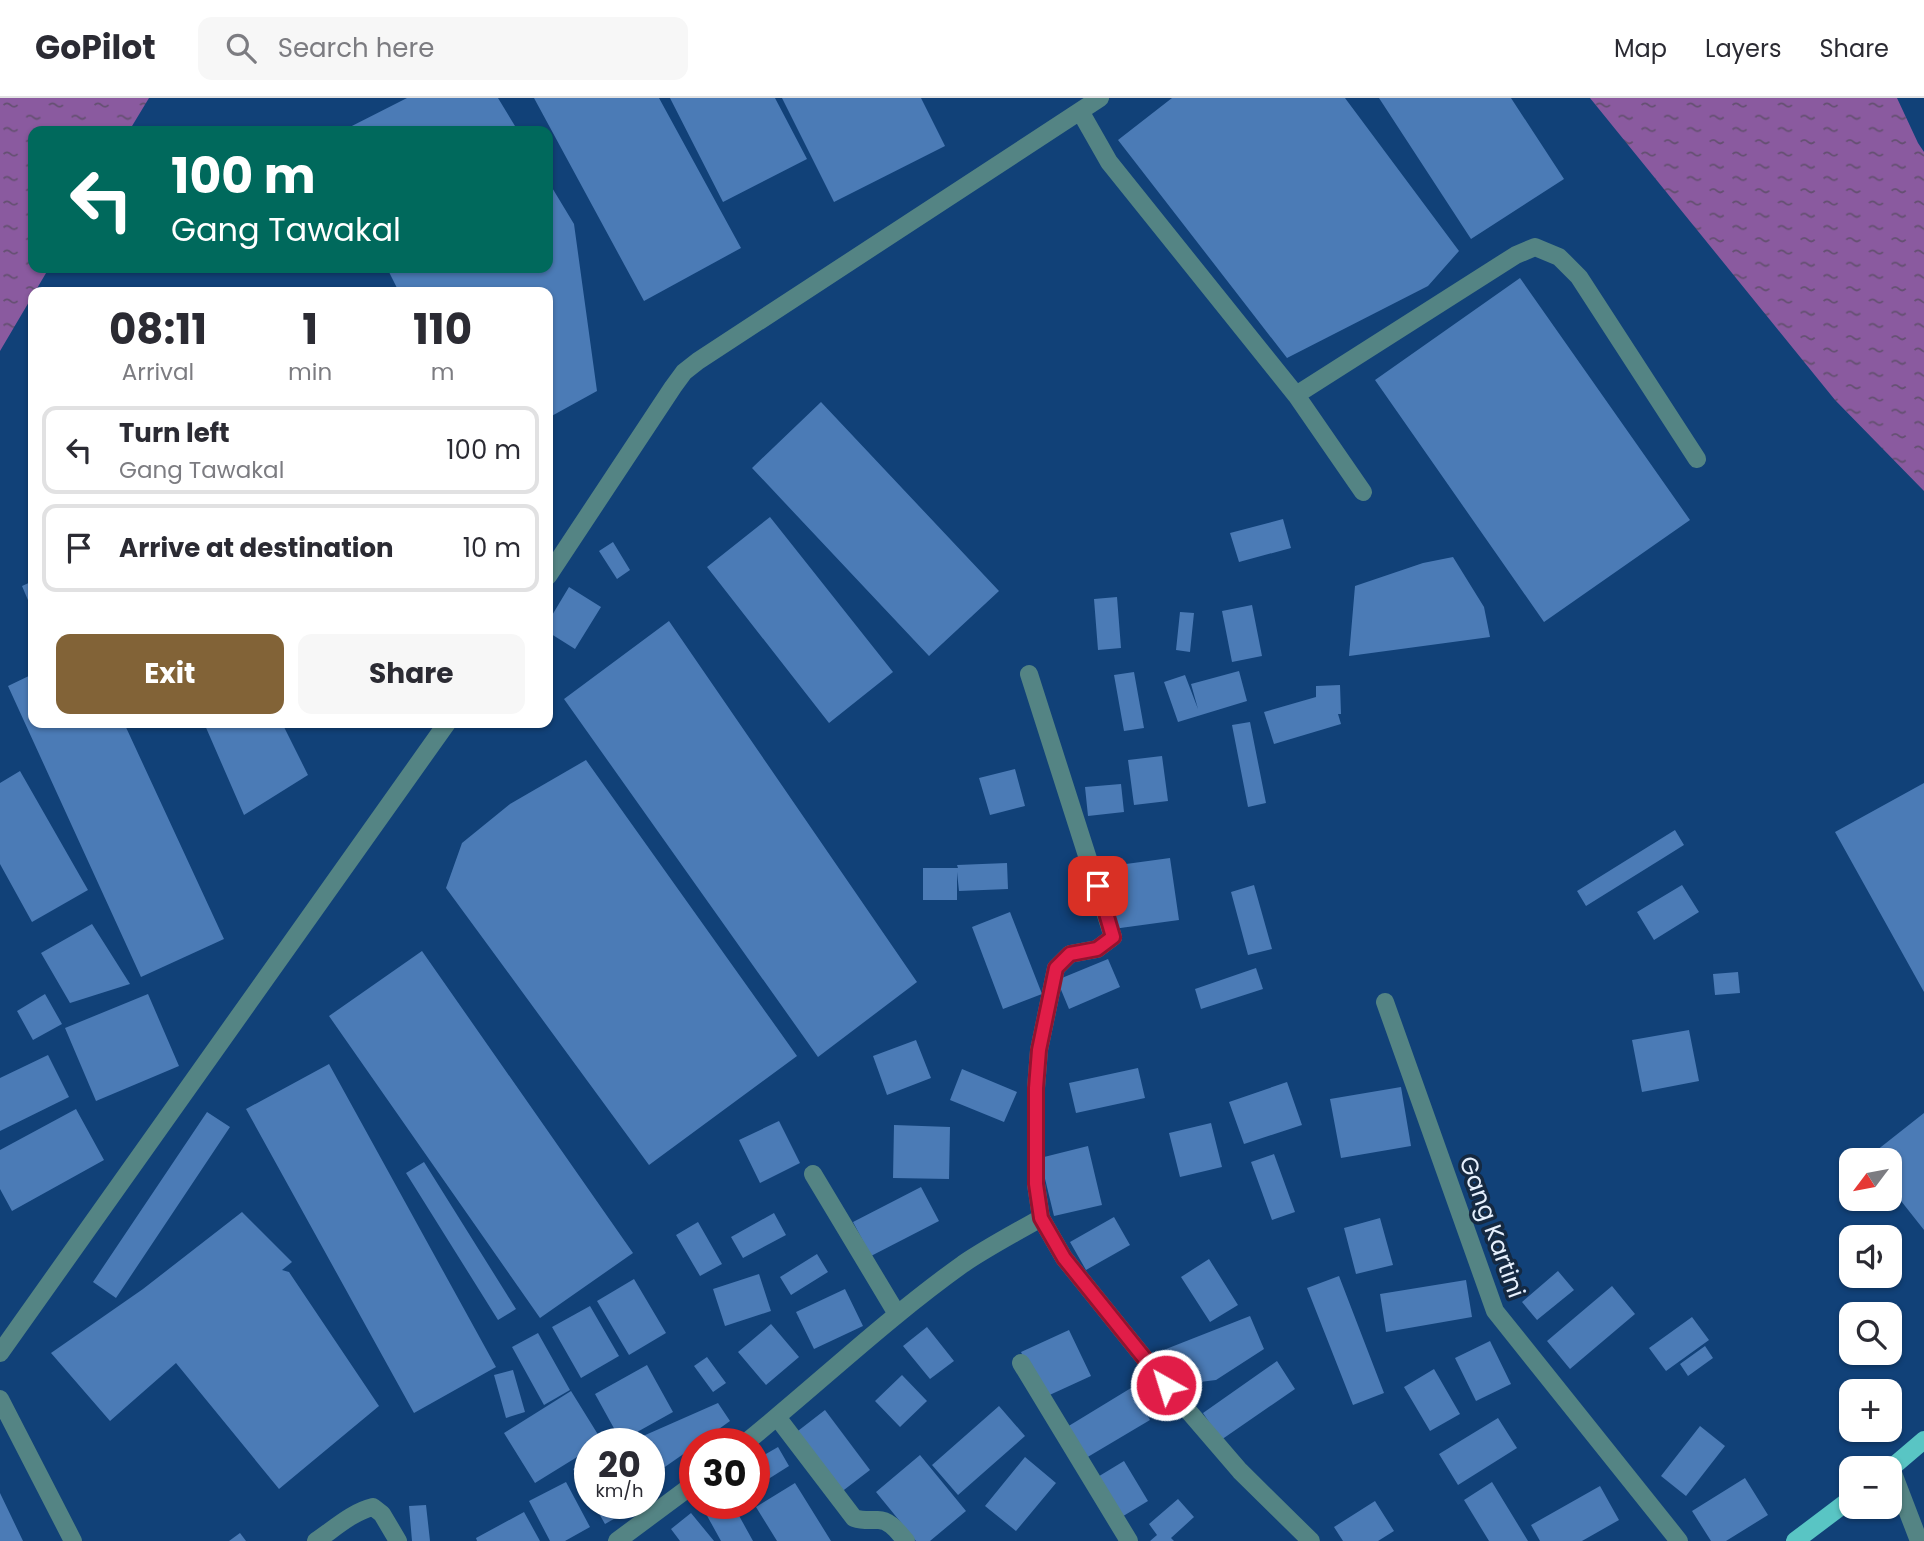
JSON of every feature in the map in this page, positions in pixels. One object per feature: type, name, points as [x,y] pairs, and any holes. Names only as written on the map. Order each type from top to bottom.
[{"type":"main road","points":[[1902,1458],[1924,1440]]},
{"type":"main road","points":[[1795,1541],[1839,1508]]},
{"type":"street","points":[[553,568],[684,372],[1100,98]]},
{"type":"street","points":[[1080,111],[1109,162],[1296,395],[1363,492]]},
{"type":"street","points":[[1296,395],[1516,255],[1535,247],[1559,257],[1579,277],[1697,459]]},
{"type":"street","points":[[1030,674],[1113,937],[1097,949],[1070,954],[1056,968],[1039,1050],[1036,1088],[1036,1184],[1041,1218],[1064,1258],[1166,1385],[1240,1471],[1311,1541]]},
{"type":"street","points":[[0,1353],[443,728]]},
{"type":"street","name":"Gang Kartini","points":[[1385,1002],[1495,1311],[1679,1541]]},
{"type":"street","points":[[813,1174],[897,1314]]},
{"type":"street","points":[[764,1428],[897,1314],[966,1262],[1041,1218]]},
{"type":"street","points":[[1021,1363],[1129,1541]]},
{"type":"street","points":[[0,1399],[73,1541]]},
{"type":"street","points":[[777,1417],[854,1518],[887,1521],[906,1541]]},
{"type":"street","points":[[617,1541],[679,1495]]},
{"type":"street","points":[[1902,1498],[1919,1541]]},
{"type":"street","points":[[316,1541],[352,1517],[373,1507],[382,1514],[398,1541]]},
{"type":"water","points":[[0,98],[149,98],[132,126],[28,126],[28,273],[46,273],[38,287],[28,287],[28,304],[0,351]]},
{"type":"water","points":[[1590,98],[1897,98],[1924,152],[1924,491],[1835,400]]},
{"type":"building","points":[[407,98],[498,98],[515,126],[352,126]]},
{"type":"building","points":[[534,98],[659,98],[741,248],[644,301],[553,133],[553,126],[549,126]]},
{"type":"building","points":[[670,98],[775,98],[807,159],[723,202]]},
{"type":"building","points":[[782,98],[921,98],[945,146],[834,202]]},
{"type":"building","points":[[1172,98],[1345,98],[1459,251],[1428,286],[1287,358],[1118,140]]},
{"type":"building","points":[[1379,98],[1511,98],[1564,179],[1471,239]]},
{"type":"building","points":[[553,189],[574,224],[597,391],[553,415],[553,287],[396,287],[390,273],[553,273]]},
{"type":"building","points":[[1520,278],[1690,520],[1544,622],[1375,380]]},
{"type":"building","points":[[821,402],[999,591],[929,656],[752,468]]},
{"type":"building","points":[[770,517],[893,672],[829,723],[707,567]]},
{"type":"building","points":[[1283,519],[1291,548],[1239,562],[1230,533]]},
{"type":"building","points":[[613,542],[630,570],[617,579],[599,551]]},
{"type":"building","points":[[1453,557],[1484,607],[1490,637],[1349,656],[1355,586],[1423,563]]},
{"type":"building","points":[[28,583],[28,600],[22,586]]},
{"type":"building","points":[[569,587],[601,607],[575,649],[553,635],[553,614]]},
{"type":"building","points":[[1117,597],[1121,648],[1098,650],[1094,599]]},
{"type":"building","points":[[1252,605],[1262,656],[1232,662],[1222,611]]},
{"type":"building","points":[[1180,612],[1194,613],[1190,652],[1176,650]]},
{"type":"building","points":[[669,621],[917,982],[818,1057],[564,699]]},
{"type":"building","points":[[1239,671],[1247,701],[1178,722],[1164,682],[1185,675],[1198,709],[1191,684]]},
{"type":"building","points":[[1134,672],[1144,728],[1124,731],[1114,675]]},
{"type":"building","points":[[28,676],[28,728],[126,728],[224,939],[141,977],[8,686]]},
{"type":"building","points":[[1340,685],[1341,714],[1338,714],[1341,724],[1274,744],[1264,712],[1316,697],[1316,686]]},
{"type":"building","points":[[1250,722],[1266,803],[1248,807],[1232,725]]},
{"type":"building","points":[[206,728],[284,728],[308,775],[244,815]]},
{"type":"building","points":[[1162,756],[1168,801],[1134,805],[1128,760]]},
{"type":"building","points":[[586,760],[797,1056],[649,1165],[446,888],[462,843],[510,804]]},
{"type":"building","points":[[1015,769],[1025,806],[990,815],[979,778]]},
{"type":"building","points":[[20,771],[88,890],[32,922],[0,864],[0,783]]},
{"type":"building","points":[[1924,783],[1924,992],[1835,832]]},
{"type":"building","points":[[1121,784],[1124,812],[1088,816],[1085,787]]},
{"type":"building","points":[[1675,830],[1684,845],[1586,906],[1577,891]]},
{"type":"building","points":[[1170,858],[1179,920],[1113,929],[1104,867]]},
{"type":"building","points":[[1007,863],[1008,889],[959,891],[957,872],[957,900],[923,900],[923,868]]},
{"type":"building","points":[[1254,885],[1272,949],[1248,955],[1231,892]]},
{"type":"building","points":[[1682,885],[1699,912],[1654,940],[1637,912]]},
{"type":"building","points":[[1010,912],[1042,994],[1003,1009],[972,927]]},
{"type":"building","points":[[92,924],[130,984],[70,1003],[41,953]]},
{"type":"building","points":[[422,951],[633,1253],[540,1318],[329,1016]]},
{"type":"building","points":[[1108,959],[1120,987],[1069,1009],[1057,980]]},
{"type":"building","points":[[1256,968],[1263,989],[1201,1009],[1195,989]]},
{"type":"building","points":[[1738,972],[1740,993],[1715,995],[1713,974]]},
{"type":"building","points":[[45,994],[62,1024],[33,1040],[17,1011]]},
{"type":"building","points":[[148,994],[179,1066],[96,1101],[65,1028]]},
{"type":"building","points":[[1689,1030],[1699,1081],[1642,1092],[1632,1040]]},
{"type":"building","points":[[916,1040],[931,1078],[887,1095],[873,1056]]},
{"type":"building","points":[[48,1055],[69,1097],[0,1131],[0,1078]]},
{"type":"building","points":[[329,1064],[496,1367],[414,1413],[246,1109]]},
{"type":"building","points":[[1138,1068],[1145,1098],[1076,1113],[1069,1083]]},
{"type":"building","points":[[962,1069],[1017,1092],[1004,1122],[950,1100]]},
{"type":"building","points":[[1287,1082],[1302,1125],[1244,1144],[1229,1102]]},
{"type":"building","points":[[1401,1087],[1411,1146],[1341,1158],[1330,1099]]},
{"type":"building","points":[[76,1109],[104,1160],[12,1211],[0,1189],[0,1150]]},
{"type":"building","points":[[207,1112],[230,1127],[116,1298],[93,1282]]},
{"type":"building","points":[[1924,1113],[1924,1230],[1902,1202],[1902,1148],[1880,1148]]},
{"type":"building","points":[[779,1121],[800,1163],[760,1183],[739,1140]]},
{"type":"building","points":[[1211,1123],[1222,1167],[1180,1177],[1169,1133]]},
{"type":"building","points":[[894,1125],[950,1127],[949,1179],[893,1178]]},
{"type":"building","points":[[1088,1146],[1102,1205],[1054,1216],[1040,1158]]},
{"type":"building","points":[[1274,1154],[1295,1212],[1272,1220],[1251,1162]]},
{"type":"building","points":[[424,1162],[516,1309],[498,1320],[406,1173]]},
{"type":"building","points":[[921,1187],[939,1221],[871,1256],[853,1222]]},
{"type":"building","points":[[242,1212],[292,1262],[282,1270],[289,1272],[379,1406],[279,1489],[176,1363],[110,1421],[51,1353],[143,1289]]},
{"type":"building","points":[[774,1213],[786,1235],[743,1258],[731,1237]]},
{"type":"building","points":[[1114,1217],[1130,1245],[1086,1270],[1070,1242]]},
{"type":"building","points":[[1380,1218],[1393,1265],[1356,1274],[1344,1228]]},
{"type":"building","points":[[698,1222],[722,1264],[700,1276],[676,1235]]},
{"type":"building","points":[[817,1254],[828,1272],[791,1295],[780,1277]]},
{"type":"building","points":[[1209,1259],[1238,1305],[1210,1322],[1181,1277]]},
{"type":"building","points":[[1558,1271],[1574,1290],[1537,1320],[1522,1302]]},
{"type":"building","points":[[759,1274],[771,1311],[725,1326],[713,1289]]},
{"type":"building","points":[[1339,1276],[1384,1393],[1353,1405],[1307,1288]]},
{"type":"building","points":[[634,1279],[666,1333],[629,1355],[597,1301]]},
{"type":"building","points":[[1466,1280],[1472,1317],[1386,1332],[1380,1294]]},
{"type":"building","points":[[1612,1286],[1635,1314],[1570,1369],[1547,1341]]},
{"type":"building","points":[[845,1289],[863,1326],[814,1349],[796,1312]]},
{"type":"building","points":[[590,1306],[619,1356],[581,1378],[552,1327]]},
{"type":"building","points":[[1250,1316],[1264,1349],[1216,1380],[1175,1385],[1161,1351]]},
{"type":"building","points":[[1692,1317],[1709,1340],[1666,1371],[1649,1348]]},
{"type":"building","points":[[771,1324],[799,1357],[766,1385],[738,1352]]},
{"type":"building","points":[[927,1327],[954,1361],[930,1379],[903,1346]]},
{"type":"building","points":[[1069,1330],[1091,1376],[1043,1398],[1021,1352]]},
{"type":"building","points":[[538,1333],[570,1390],[544,1405],[512,1347]]},
{"type":"building","points":[[1490,1341],[1511,1384],[1476,1401],[1455,1358]]},
{"type":"building","points":[[1705,1346],[1713,1358],[1688,1376],[1680,1364]]},
{"type":"building","points":[[707,1357],[726,1383],[713,1392],[694,1366]]},
{"type":"building","points":[[1277,1361],[1295,1389],[1221,1440],[1203,1413]]},
{"type":"building","points":[[647,1365],[673,1412],[644,1428],[614,1428],[595,1394]]},
{"type":"building","points":[[1434,1369],[1460,1414],[1430,1431],[1404,1387]]},
{"type":"building","points":[[513,1370],[525,1412],[506,1418],[494,1375]]},
{"type":"building","points":[[902,1375],[927,1401],[900,1427],[875,1401]]},
{"type":"building","points":[[1131,1388],[1150,1420],[1086,1458],[1067,1427]]},
{"type":"building","points":[[571,1391],[594,1428],[574,1428],[574,1459],[535,1483],[504,1433]]},
{"type":"building","points":[[718,1403],[730,1421],[720,1428],[679,1428],[679,1457],[665,1467],[665,1428],[661,1428]]},
{"type":"building","points":[[999,1406],[1025,1436],[958,1495],[932,1465]]},
{"type":"building","points":[[825,1410],[870,1470],[840,1493],[794,1434]]},
{"type":"building","points":[[1498,1418],[1517,1448],[1458,1485],[1439,1454]]},
{"type":"building","points":[[1700,1426],[1725,1446],[1686,1496],[1661,1476]]},
{"type":"building","points":[[778,1447],[789,1466],[770,1478],[770,1452]]},
{"type":"building","points":[[920,1455],[966,1511],[930,1541],[916,1541],[876,1492]]},
{"type":"building","points":[[1025,1457],[1056,1483],[1016,1531],[985,1506]]},
{"type":"building","points":[[1124,1461],[1148,1501],[1120,1518],[1096,1478]]},
{"type":"building","points":[[1745,1478],[1768,1515],[1726,1541],[1711,1541],[1692,1511]]},
{"type":"building","points":[[566,1482],[574,1497],[574,1519],[586,1519],[590,1527],[565,1541],[550,1541],[529,1501]]},
{"type":"building","points":[[1492,1482],[1528,1541],[1489,1541],[1464,1500]]},
{"type":"building","points":[[795,1483],[831,1541],[777,1541],[763,1519],[770,1519],[770,1498]]},
{"type":"building","points":[[1600,1486],[1619,1520],[1582,1541],[1540,1541],[1531,1525]]},
{"type":"building","points":[[0,1493],[23,1541],[0,1541]]},
{"type":"building","points":[[1178,1499],[1194,1517],[1171,1538],[1174,1541],[1150,1541],[1157,1535],[1149,1524]]},
{"type":"building","points":[[1375,1501],[1394,1531],[1378,1541],[1343,1541],[1334,1527]]},
{"type":"building","points":[[426,1505],[430,1541],[412,1541],[409,1506]]},
{"type":"building","points":[[524,1512],[540,1541],[477,1541],[476,1538]]},
{"type":"building","points":[[684,1519],[696,1519],[714,1541],[680,1541],[671,1529]]},
{"type":"building","points":[[709,1519],[741,1519],[753,1541],[721,1541]]},
{"type":"building","points":[[240,1533],[246,1541],[229,1541]]},
{"type":"route","points":[[1098,886],[1113,937],[1097,949],[1070,954],[1056,968],[1049,995],[1039,1050],[1036,1088],[1036,1184],[1041,1218],[1064,1258],[1166,1385]]}]
